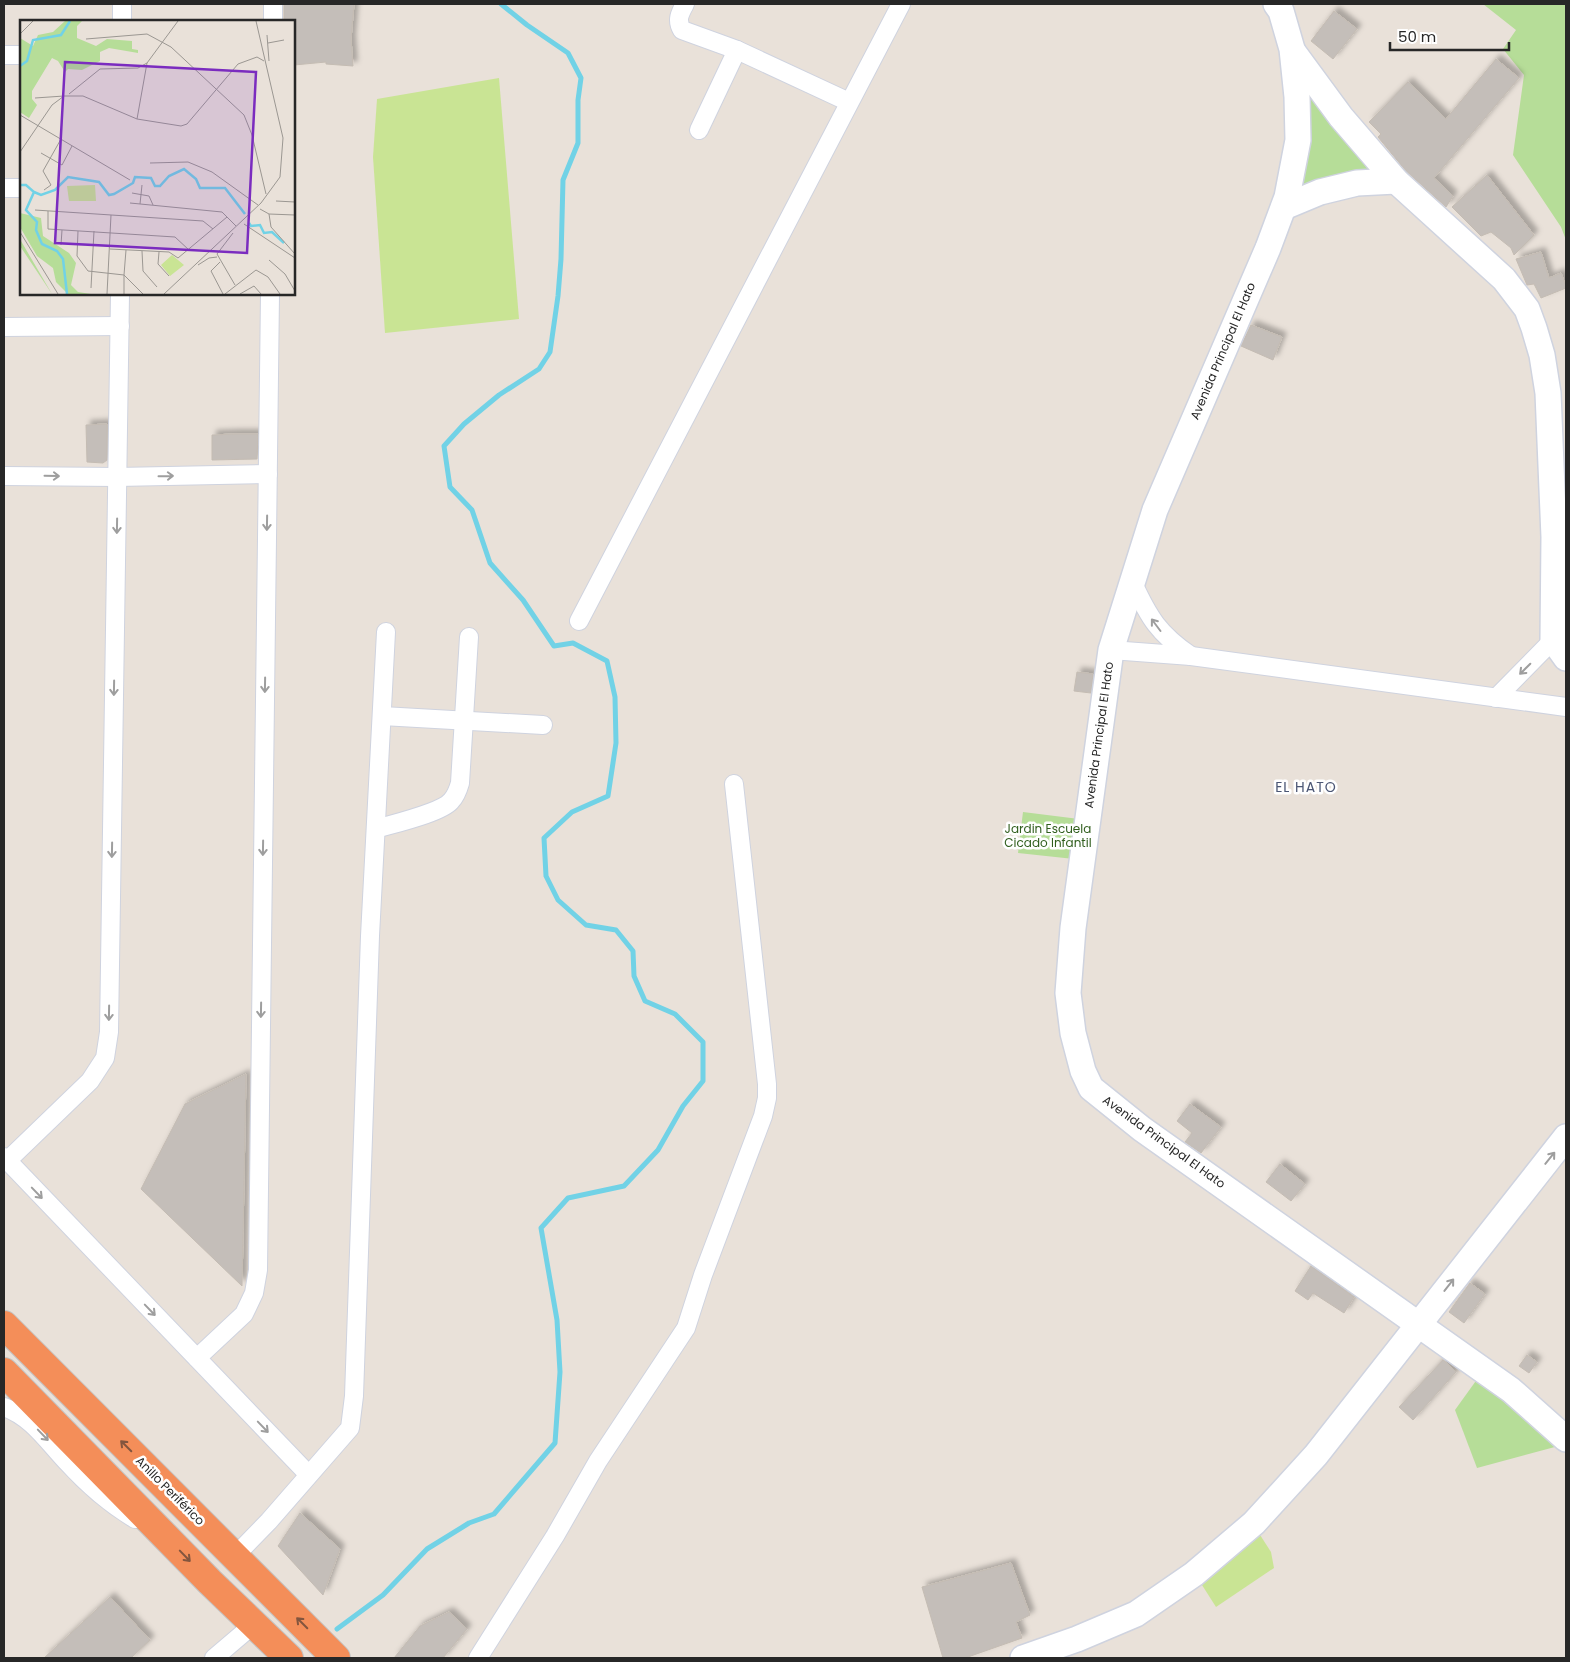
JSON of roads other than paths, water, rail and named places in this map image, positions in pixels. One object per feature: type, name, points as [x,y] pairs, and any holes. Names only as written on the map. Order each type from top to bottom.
[{"type":"highway","name":"Anillo Periférico","points":[[4,1325],[336,1658]]},
{"type":"highway","points":[[4,1372],[210,1582],[289,1658]]},
{"type":"street","points":[[122,4],[122,20]]},
{"type":"street","points":[[273,4],[273,20]]},
{"type":"street","points":[[685,4],[679,14],[678,23],[682,30],[737,50],[850,102]]},
{"type":"street","points":[[579,621],[901,4]]},
{"type":"street","name":"Avenida Principal El Hato","points":[[1279,6],[1292,48],[1297,97],[1298,140],[1284,207],[1155,510],[1111,650],[1073,928],[1068,993],[1073,1033],[1091,1088],[1142,1129],[1511,1390],[1566,1438]]},
{"type":"street","points":[[1292,48],[1340,117],[1396,182],[1504,279],[1527,309],[1534,328],[1542,355],[1548,393],[1560,649],[1496,698]]},
{"type":"street","points":[[699,130],[737,50]]},
{"type":"street","points":[[4,55],[20,55]]},
{"type":"street","points":[[1284,207],[1320,192],[1348,185],[1396,182]]},
{"type":"street","points":[[4,188],[20,188]]},
{"type":"street","points":[[120,295],[109,1032],[105,1058],[90,1081],[5,1159],[308,1474]]},
{"type":"street","points":[[197,1358],[244,1314],[254,1293],[258,1270],[270,295]]},
{"type":"street","points":[[4,327],[120,326]]},
{"type":"street","points":[[4,476],[117,477],[268,474]]},
{"type":"street","points":[[1133,583],[1156,626],[1172,643],[1191,656]]},
{"type":"street","points":[[235,1556],[269,1521],[350,1428],[353,1404],[376,829],[386,632]]},
{"type":"street","points":[[376,829],[437,810],[450,803],[456,794],[460,783],[469,638]]},
{"type":"street","points":[[1111,650],[1191,656],[1566,707]]},
{"type":"street","points":[[382,716],[543,725]]},
{"type":"street","points":[[478,1658],[555,1536],[598,1461],[686,1328],[703,1274],[763,1116],[767,1098],[767,1084],[734,784]]},
{"type":"street","points":[[1023,1658],[1077,1639],[1136,1614],[1194,1574],[1254,1523],[1316,1454],[1566,1137]]},
{"type":"street","points":[[4,1407],[17,1412],[42,1433],[65,1461],[87,1483],[124,1512],[167,1537]]},
{"type":"street","points":[[214,1658],[254,1624]]},
{"type":"waterway","points":[[337,1629],[383,1595],[427,1549],[469,1523],[494,1514],[555,1443],[560,1372],[557,1320],[541,1228],[568,1198],[624,1186],[658,1150],[683,1106],[703,1081],[703,1042],[675,1014],[645,1001],[634,976],[633,951],[616,930],[586,925],[558,900],[546,876],[544,838],[572,812],[608,796],[616,743],[615,697],[607,661],[573,643],[554,646],[523,600],[490,563],[472,510],[450,487],[444,446],[464,424],[499,395],[539,369],[550,352],[561,259],[563,180],[578,143],[578,100],[581,78],[568,53],[527,25],[501,4]]},
{"type":"district","name":"EL HATO","points":[[1306,787]]},
{"type":"park label","name":"Jardin Escuela Cicado Infantil","points":[[1048,836]]}]
